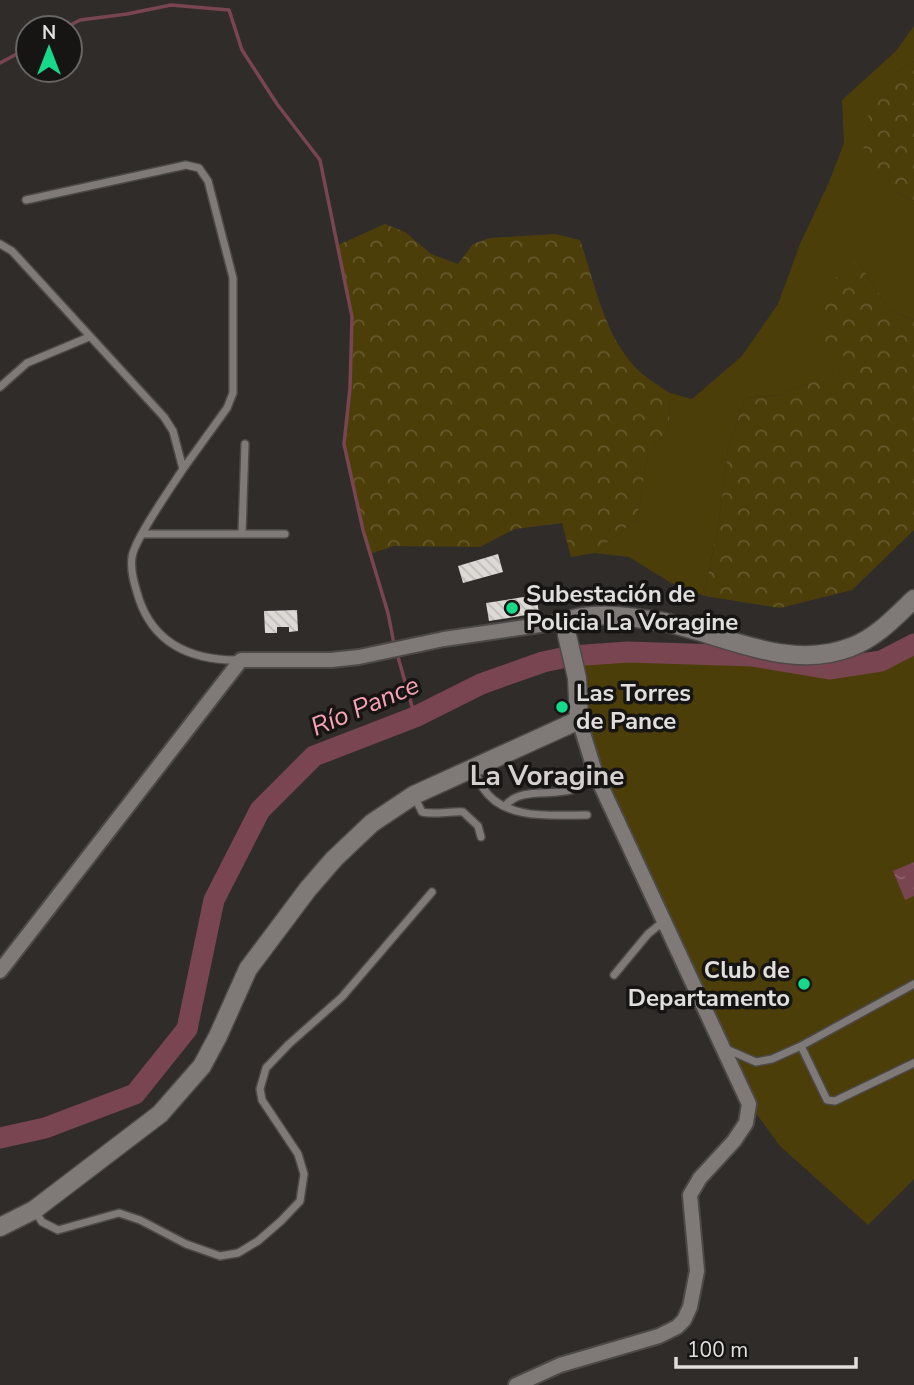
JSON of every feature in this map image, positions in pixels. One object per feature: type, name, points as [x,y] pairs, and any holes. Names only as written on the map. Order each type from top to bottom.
[{"type":"street","points":[[0,971],[241,660],[331,660],[359,657],[444,639],[567,628],[576,617],[615,615],[667,622],[774,653],[808,656],[852,647],[879,632],[914,599]]},
{"type":"street","points":[[516,1385],[560,1365],[659,1336],[677,1327],[684,1320],[690,1307],[697,1271],[690,1195],[700,1178],[746,1124],[750,1104],[596,775],[579,720],[577,678],[567,628]]},
{"type":"street","points":[[0,1227],[34,1210],[160,1114],[202,1066],[248,970],[308,889],[334,859],[372,823],[414,795],[579,720]]},
{"type":"lane","points":[[26,200],[186,165],[199,168],[208,181],[233,278],[233,393],[227,408],[183,469],[142,534],[132,556],[134,583],[146,618],[177,649],[219,661],[241,660]]},
{"type":"lane","points":[[0,244],[12,251],[164,417],[173,431],[183,469]]},
{"type":"lane","points":[[1,382],[27,363],[89,337]]},
{"type":"lane","points":[[242,534],[246,444]]},
{"type":"lane","points":[[142,534],[285,534]]},
{"type":"lane","points":[[473,767],[484,789],[495,800],[516,811],[549,815],[587,815]]},
{"type":"lane","points":[[505,806],[510,799],[527,794],[570,790],[584,785],[596,775]]},
{"type":"lane","points":[[414,795],[422,812],[463,812],[478,826],[481,837]]},
{"type":"lane","points":[[34,1210],[42,1222],[58,1230],[119,1213],[186,1244],[220,1256],[238,1253],[258,1241],[300,1201],[304,1174],[298,1154],[262,1100],[260,1089],[266,1069],[289,1044],[342,997],[432,892]]},
{"type":"lane","points":[[614,975],[648,934],[664,921]]},
{"type":"lane","points":[[723,1048],[756,1062],[772,1059],[914,984]]},
{"type":"lane","points":[[801,1046],[827,1100],[835,1101],[914,1063]]},
{"type":"green space","points":[[914,26],[914,61],[894,75],[894,191],[914,201],[914,320],[890,311],[857,260],[857,365],[780,395],[745,398],[728,450],[719,521],[704,596],[671,583],[629,557],[594,553],[637,519],[648,453],[669,428],[670,393],[692,399],[742,356],[778,304],[800,244],[844,143],[842,100],[896,51]]},
{"type":"green space","points":[[914,61],[914,201],[894,191],[863,153],[870,104],[894,75]]},
{"type":"green space","points":[[385,224],[405,232],[431,254],[458,264],[473,244],[490,238],[555,234],[580,240],[607,322],[623,352],[638,370],[670,393],[669,428],[648,453],[637,519],[594,553],[571,557],[562,523],[515,529],[480,547],[394,546],[370,554],[344,444],[350,388],[352,317],[338,245]]},
{"type":"green space","points":[[857,260],[890,311],[914,320],[914,530],[852,590],[780,608],[704,596],[719,521],[728,450],[745,398],[780,395],[856,365],[821,339],[825,287]]},
{"type":"green space","name":"Club de Departamento","points":[[914,644],[914,1179],[868,1225],[780,1146],[749,1104],[596,775],[571,656],[628,652],[752,656],[829,669],[881,661]]},
{"type":"water","points":[[914,862],[914,896],[905,900],[893,871]]},
{"type":"building","points":[[498,554],[503,572],[463,583],[458,566]]},
{"type":"building","name":"Subestación de Policia La Voragine","points":[[536,595],[539,613],[489,621],[486,603]]},
{"type":"building","points":[[297,610],[298,631],[289,632],[289,627],[277,627],[277,633],[265,633],[264,611]]},
{"type":"waterway","points":[[84,19],[171,5],[229,10],[242,50],[277,104],[320,160],[352,317],[350,388],[344,444],[363,530],[388,613],[394,644]]},
{"type":"waterway","points":[[0,63],[14,56]]},
{"type":"waterway","name":"Río Pance","points":[[0,1138],[45,1128],[135,1094],[187,1029],[214,900],[260,810],[314,756],[415,717],[481,684],[543,662],[571,656],[628,652],[752,656],[829,669],[881,661],[914,644]]},
{"type":"waterway","points":[[398,657],[415,717]]},
{"type":"place","name":"Subestación de Policia La Voragine","points":[[512,608]]},
{"type":"place","name":"Las Torres de Pance","points":[[562,707]]},
{"type":"place","name":"Club de Departamento","points":[[804,984]]},
{"type":"district","name":"La Voragine","points":[[547,776]]}]
